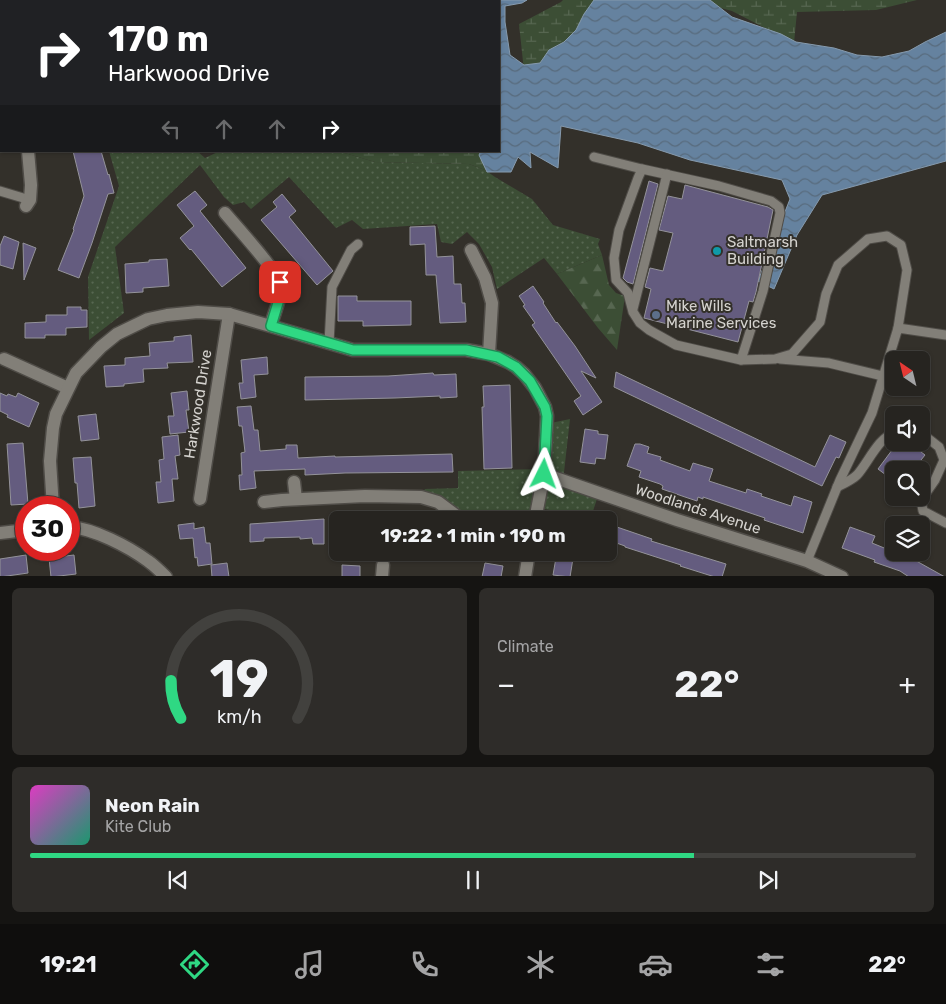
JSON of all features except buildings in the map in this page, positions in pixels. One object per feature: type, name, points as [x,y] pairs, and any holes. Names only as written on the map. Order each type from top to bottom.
[{"type":"street","points":[[28,152],[31,185],[28,203]]},
{"type":"street","points":[[225,213],[266,262],[280,282],[280,296],[271,326]]},
{"type":"street","points":[[471,250],[485,278],[492,303],[489,354]]},
{"type":"street","points":[[52,496],[50,461],[53,428],[56,414],[76,373],[101,347],[117,334],[130,327],[148,319],[198,312],[229,314],[353,350],[466,350],[498,357],[516,367],[530,381],[545,407],[547,416],[544,474],[537,511]]},
{"type":"street","name":"Harkwood Drive","points":[[200,499],[229,314]]},
{"type":"street","points":[[4,359],[68,388]]},
{"type":"street","name":"Woodlands Avenue","points":[[544,474],[677,520],[806,561],[842,576]]},
{"type":"street","points":[[294,482],[296,499]]},
{"type":"street","points":[[264,502],[364,496],[421,497],[438,502],[450,511]]},
{"type":"street","points":[[80,530],[92,532],[112,540],[149,561],[166,576]]},
{"type":"street","points":[[0,533],[15,531]]},
{"type":"street","points":[[525,576],[528,561]]},
{"type":"lane","points":[[594,157],[719,186],[771,201],[779,207],[780,213],[763,291],[741,360]]},
{"type":"lane","points":[[642,169],[619,230],[614,258],[616,280],[628,293],[632,312],[640,323],[676,345],[741,360],[775,359],[829,363],[883,376]]},
{"type":"lane","points":[[632,312],[667,174]]},
{"type":"lane","points":[[0,191],[28,203]]},
{"type":"lane","points":[[775,359],[792,354],[820,322],[826,294],[838,265],[868,239],[887,236],[901,245],[907,270],[898,328],[872,413],[837,487],[806,561]]},
{"type":"lane","points":[[329,343],[332,287],[351,250],[358,244]]},
{"type":"lane","points":[[898,328],[946,336]]},
{"type":"lane","points":[[837,487],[856,477],[880,442],[885,438]]},
{"type":"lane","points":[[930,439],[942,446],[944,465],[921,500],[923,511],[946,523]]},
{"type":"green space","points":[[563,0],[629,0],[555,71],[524,71],[519,24]]},
{"type":"green space","points":[[691,0],[917,0],[876,10],[797,12],[794,43],[732,11]]},
{"type":"green space","points":[[109,152],[198,152],[205,158],[218,152],[341,152],[375,162],[469,164],[485,170],[532,199],[553,225],[600,239],[598,244],[602,255],[557,274],[544,258],[497,289],[492,267],[479,244],[467,232],[452,244],[441,242],[437,224],[363,229],[352,220],[336,228],[289,177],[251,209],[244,202],[233,205],[224,197],[200,165],[115,247],[124,313],[89,340],[88,277],[119,186]]},
{"type":"green space","points":[[341,152],[494,152],[485,170],[469,164],[375,162]]},
{"type":"green space","points":[[602,255],[609,285],[616,293],[625,296],[617,350],[557,274]]},
{"type":"green space","points":[[570,419],[563,481],[599,493],[593,511],[556,511],[538,508],[537,511],[444,511],[444,507],[421,497],[425,489],[458,488],[458,471],[544,469],[546,424]]},
{"type":"water","points":[[500,0],[527,0],[522,3],[505,6],[505,22],[510,55],[524,65],[540,63],[549,50],[564,42],[576,30],[594,0],[710,0],[732,17],[781,34],[796,42],[834,48],[857,55],[882,57],[909,51],[946,32],[946,161],[822,195],[797,235],[774,289],[758,281],[790,199],[782,180],[690,160],[638,143],[561,126],[558,168],[530,152],[531,168],[518,157],[511,172],[487,172],[479,155],[480,152],[500,152]]},
{"type":"place","name":"Saltmarsh Building","points":[[717,251]]},
{"type":"place","name":"Mike Wills Marine Services","points":[[656,315]]},
{"type":"route","points":[[280,282],[280,296],[271,326],[353,350],[466,350],[498,357],[516,367],[530,381],[545,407],[547,416],[544,474]]}]
